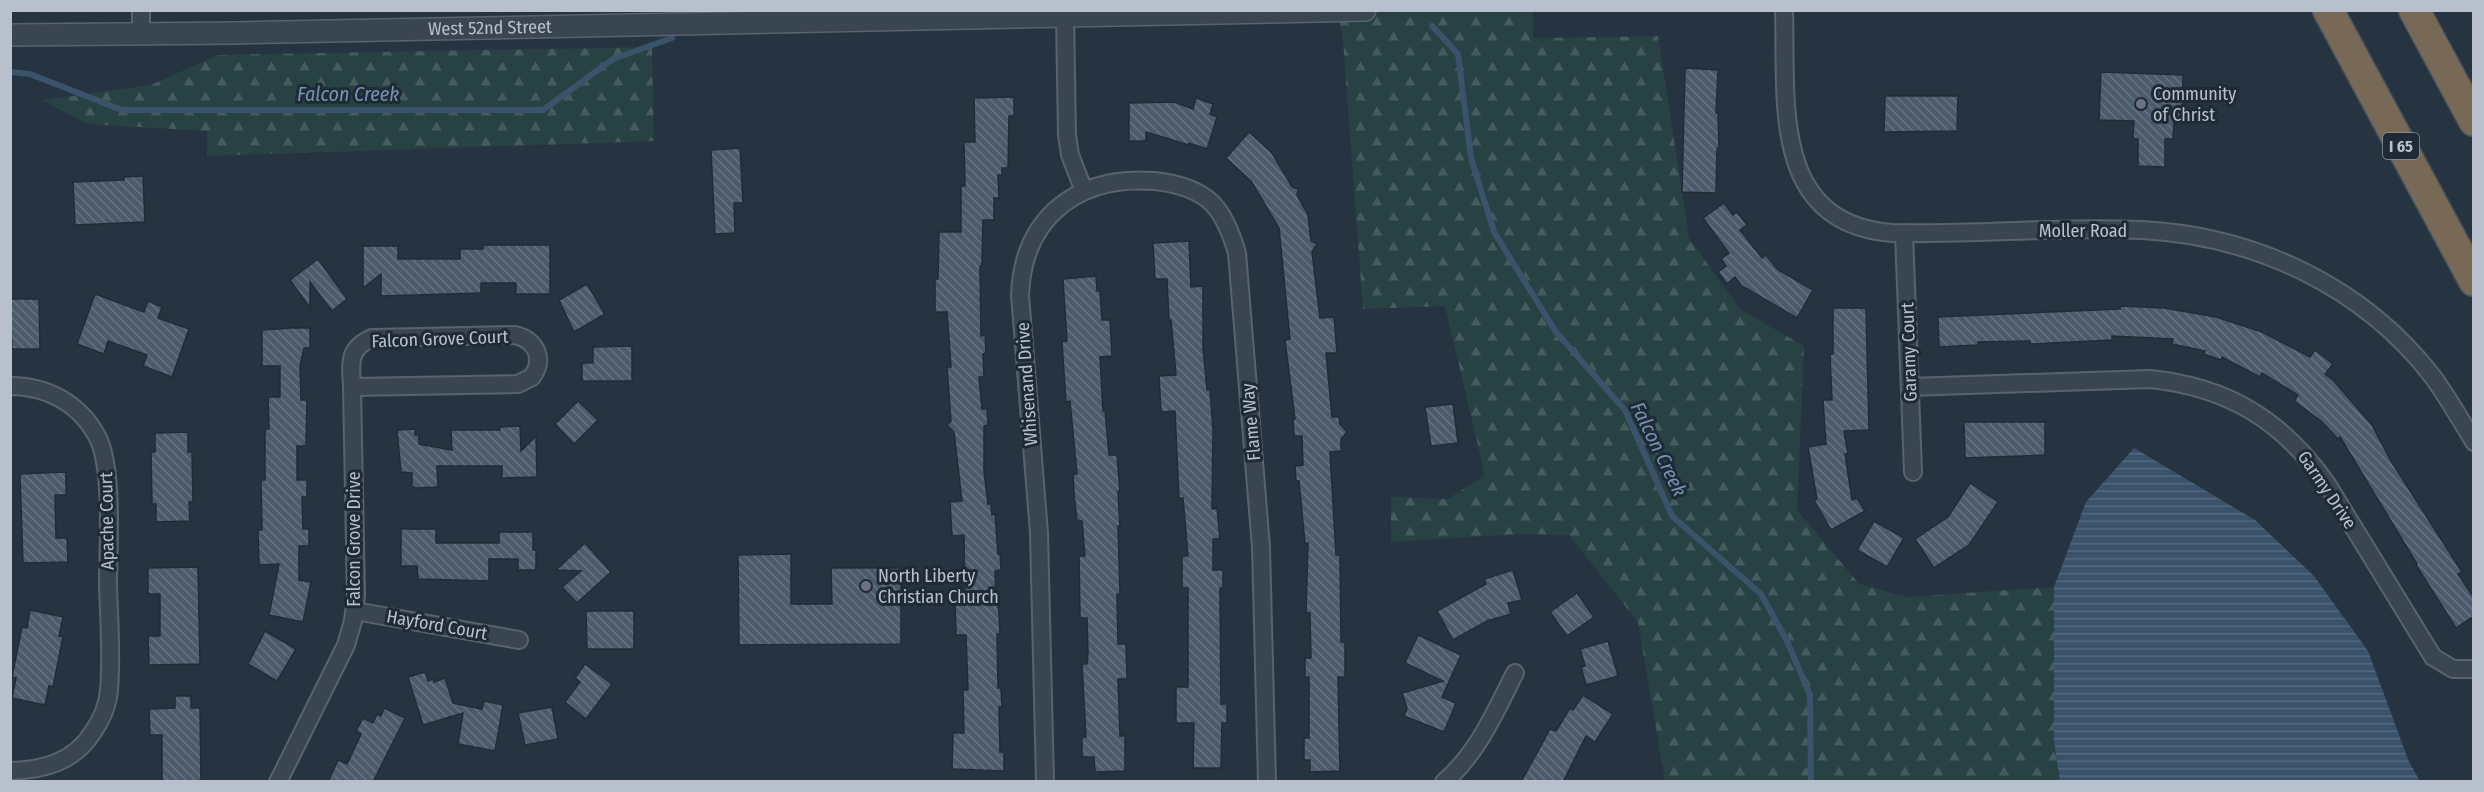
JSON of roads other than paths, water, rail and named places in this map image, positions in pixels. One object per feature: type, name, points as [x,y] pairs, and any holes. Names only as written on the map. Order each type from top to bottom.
[{"type":"highway","name":"I 65","points":[[2328,10],[2474,281]]},
{"type":"highway","points":[[2414,10],[2474,121]]},
{"type":"street","points":[[141,10],[141,34]]},
{"type":"street","name":"West 52nd Street","points":[[10,35],[1365,10]]},
{"type":"street","name":"Moller Road","points":[[1784,10],[1791,152],[1800,176],[1823,206],[1843,220],[1858,227],[1904,233],[2142,230],[2210,239],[2265,254],[2326,283],[2380,322],[2433,377],[2474,442]]},
{"type":"street","points":[[1065,15],[1067,135],[1070,155],[1084,191]]},
{"type":"street","name":"Flame Way","points":[[1084,191],[1120,180],[1144,180],[1178,186],[1211,202],[1234,242],[1238,261],[1262,547],[1267,782]]},
{"type":"street","name":"Whisenand Drive","points":[[1045,782],[1040,555],[1021,282],[1026,254],[1043,223],[1060,206],[1084,191]]},
{"type":"street","name":"Garamy Court","points":[[1904,233],[1913,472]]},
{"type":"street","name":"Falcon Grove Court","points":[[515,335],[530,341],[538,357],[538,366],[532,377],[518,384],[352,387],[352,355],[360,344],[372,338],[515,335]]},
{"type":"street","name":"Garmy Drive","points":[[1910,387],[2150,379],[2197,386],[2230,398],[2275,426],[2297,446],[2312,464],[2327,484],[2433,657],[2453,669],[2474,669]]},
{"type":"street","name":"Apache Court","points":[[10,386],[45,391],[64,400],[89,423],[104,454],[107,470],[109,646],[109,689],[104,713],[87,740],[65,759],[39,769],[10,771]]},
{"type":"street","name":"Falcon Grove Drive","points":[[278,782],[346,645],[355,611],[352,387]]},
{"type":"street","name":"Hayford Court","points":[[355,611],[519,640]]},
{"type":"street","points":[[1444,782],[1478,744],[1515,673]]},
{"type":"water","points":[[2134,448],[2255,520],[2314,576],[2368,651],[2409,762],[2420,781],[2060,781],[2054,742],[2054,587],[2086,502]]},
{"type":"waterway","name":"Falcon Creek","points":[[1432,26],[1458,54],[1471,158],[1494,232],[1556,332],[1625,410],[1672,516],[1761,594],[1787,641],[1810,695],[1811,782]]},
{"type":"waterway","name":"Falcon Creek","points":[[10,72],[30,74],[122,110],[543,110],[613,59],[672,38]]},
{"type":"place","name":"Community of Christ","points":[[2141,104]]},
{"type":"place","name":"North Liberty Christian Church","points":[[866,586]]}]
